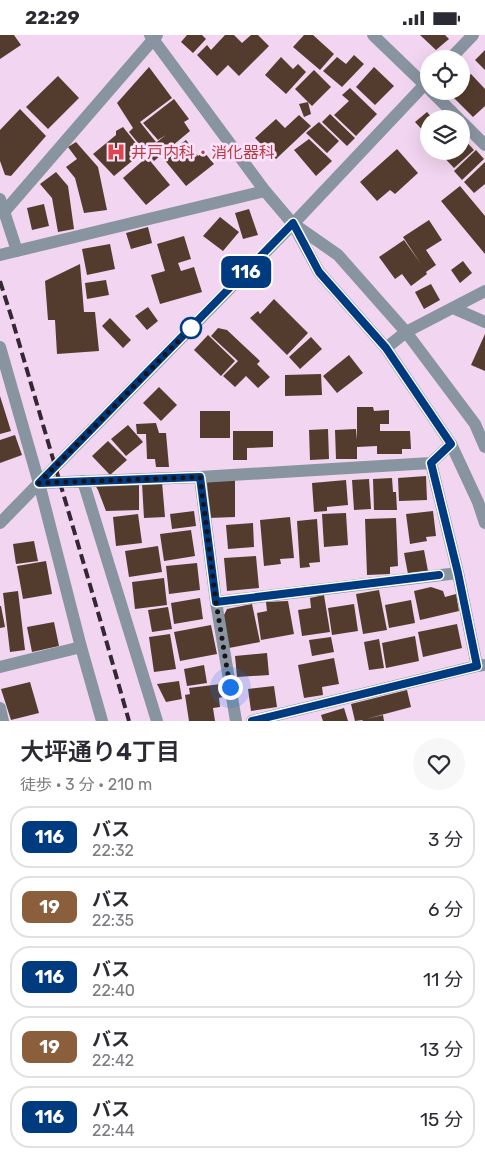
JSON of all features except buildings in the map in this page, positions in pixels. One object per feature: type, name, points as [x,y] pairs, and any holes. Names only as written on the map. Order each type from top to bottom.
[{"type":"street","points":[[373,35],[420,79]]},
{"type":"street","points":[[459,50],[473,35]]},
{"type":"street","points":[[4,212],[154,37],[265,191],[293,223],[319,272],[386,348],[451,444],[482,501],[485,523]]},
{"type":"street","points":[[2,519],[420,94]]},
{"type":"street","points":[[441,100],[451,110]]},
{"type":"street","points":[[470,130],[485,145]]},
{"type":"street","points":[[0,255],[265,191]]},
{"type":"street","points":[[0,199],[16,251]]},
{"type":"street","points":[[293,223],[338,255],[406,332],[475,424],[485,447]]},
{"type":"street","points":[[386,348],[406,332],[485,291]]},
{"type":"street","points":[[453,308],[485,322]]},
{"type":"street","points":[[0,347],[39,483],[102,721]]},
{"type":"street","points":[[39,483],[200,477],[431,463],[451,444]]},
{"type":"street","points":[[252,721],[480,666],[431,463]]},
{"type":"street","points":[[200,477],[216,602],[236,721]]},
{"type":"street","points":[[84,481],[157,721]]},
{"type":"street","points":[[216,602],[458,573]]},
{"type":"street","points":[[0,667],[81,647]]},
{"type":"street","points":[[0,708],[4,721]]},
{"type":"railway","points":[[0,281],[129,721]]},
{"type":"bus line","name":"116","points":[[252,721],[477,666],[458,573],[431,463],[451,444],[386,348],[319,272],[293,223],[39,483],[200,477],[216,602],[439,575]]},
{"type":"place","name":"井戸内科・消化器科","points":[[116,152]]},
{"type":"route","points":[[191,328],[197,322],[39,483],[200,477],[216,602],[230,687]]}]
